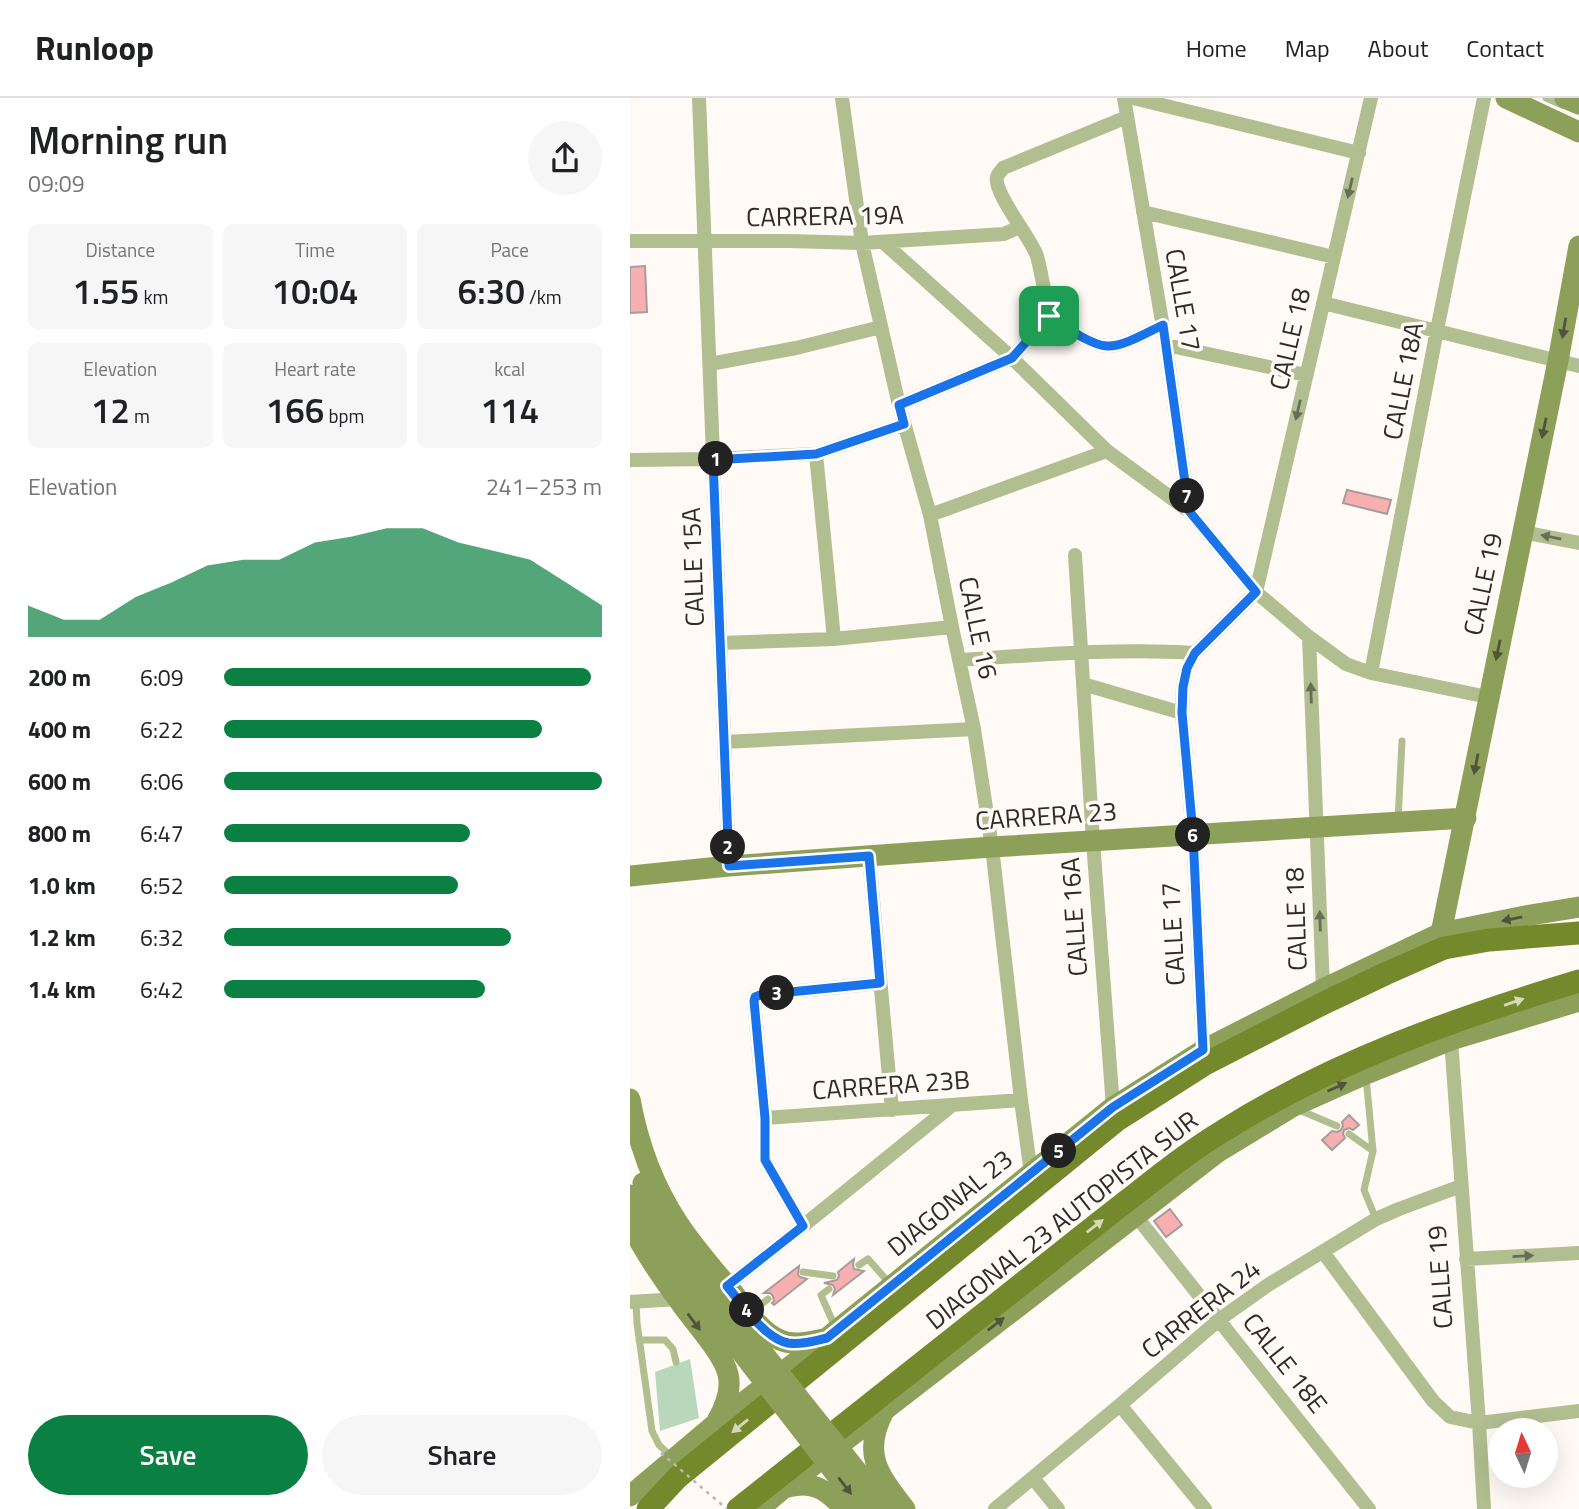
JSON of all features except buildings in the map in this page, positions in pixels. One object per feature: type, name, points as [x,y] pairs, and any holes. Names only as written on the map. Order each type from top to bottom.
[{"type":"main road","name":"DIAGONAL 23 AUTOPISTA SUR","points":[[639,1499],[671,1463],[1117,1120],[1205,1064],[1385,974],[1443,940],[1489,940],[1579,933]]},
{"type":"main road","points":[[1450,1032],[1536,994],[1579,982]]},
{"type":"main road","name":"DIAGONAL 23 AUTOPISTA SUR","points":[[738,1509],[1055,1257],[1182,1158],[1223,1130],[1322,1075],[1450,1032]]},
{"type":"main road","points":[[1164,1193],[1182,1158],[1219,1152]]},
{"type":"main road","points":[[639,1499],[671,1463]]},
{"type":"street","name":"CALLE 15A","points":[[699,98],[729,866]]},
{"type":"street","name":"CALLE 16","points":[[842,98],[862,243],[899,405],[930,515],[974,729],[992,847],[1031,1174]]},
{"type":"street","name":"CALLE 17","points":[[1124,98],[1163,325],[1189,511]]},
{"type":"street","points":[[1133,98],[1359,153]]},
{"type":"street","name":"CALLE 18","points":[[1256,592],[1371,98]]},
{"type":"street","name":"CALLE 18A","points":[[1371,673],[1484,98]]},
{"type":"street","points":[[1506,98],[1579,130]]},
{"type":"street","points":[[1565,98],[1579,104]]},
{"type":"street","points":[[1127,117],[1003,168],[997,176],[997,185],[1036,254],[1049,316],[1095,344],[1107,346],[1119,345],[1163,325]]},
{"type":"street","points":[[1143,212],[1334,257]]},
{"type":"street","name":"CARRERA 19A","points":[[630,241],[862,243],[1004,234],[1019,227]]},
{"type":"street","points":[[883,242],[1012,358],[1107,451],[1189,511],[1256,592],[1346,664],[1371,673],[1488,696]]},
{"type":"street","name":"CALLE 19","points":[[1443,940],[1488,696],[1522,532],[1569,363],[1579,246]]},
{"type":"street","points":[[1323,303],[1569,363]]},
{"type":"street","points":[[899,405],[1012,358],[1049,316]]},
{"type":"street","points":[[709,364],[796,348],[881,327]]},
{"type":"street","points":[[1166,345],[1306,375]]},
{"type":"street","points":[[630,460],[713,460],[816,454],[904,424]]},
{"type":"street","points":[[930,515],[1107,451]]},
{"type":"street","points":[[816,454],[834,639]]},
{"type":"street","points":[[1522,532],[1579,543]]},
{"type":"street","name":"CALLE 16A","points":[[1076,555],[1093,841],[1113,1107]]},
{"type":"street","name":"CALLE 17","points":[[1203,1050],[1193,834],[1182,713],[1183,687],[1187,668],[1195,653],[1256,592]]},
{"type":"street","points":[[720,643],[834,639],[951,627]]},
{"type":"street","name":"CALLE 18","points":[[1309,636],[1323,989]]},
{"type":"street","points":[[959,660],[1081,653],[1195,653]]},
{"type":"street","points":[[1083,684],[1182,713]]},
{"type":"street","points":[[724,741],[974,729]]},
{"type":"street","name":"CARRERA 23","points":[[630,876],[992,847],[1466,818]]},
{"type":"street","points":[[869,856],[892,1110]]},
{"type":"street","points":[[1443,940],[1525,916],[1579,908]]},
{"type":"street","name":"DIAGONAL 23","points":[[671,1463],[714,1424],[832,1334],[1113,1107],[1203,1050],[1323,989],[1443,940]]},
{"type":"street","points":[[803,1226],[765,1160],[765,1118],[755,997],[880,983]]},
{"type":"street","points":[[759,1509],[1219,1152],[1292,1107],[1450,1032],[1579,1001]]},
{"type":"street","name":"CALLE 19","points":[[1450,1032],[1484,1509]]},
{"type":"street","points":[[630,1099],[638,1138],[666,1204],[687,1236],[750,1314],[771,1335],[790,1343],[805,1343],[832,1334]]},
{"type":"street","name":"CARRERA 23B","points":[[765,1118],[1021,1100]]},
{"type":"street","points":[[727,1286],[951,1106]]},
{"type":"street","points":[[630,1133],[636,1162],[637,1189],[653,1238],[863,1509]]},
{"type":"street","name":"CARRERA 24","points":[[995,1509],[1220,1319],[1268,1285],[1376,1219],[1461,1186]]},
{"type":"street","points":[[637,1189],[659,1213],[679,1247],[887,1509]]},
{"type":"street","name":"CALLE 18E","points":[[1136,1216],[1369,1509]]},
{"type":"street","points":[[630,1224],[678,1299],[718,1354],[728,1374],[729,1394],[714,1424]]},
{"type":"street","points":[[1323,1252],[1433,1401],[1450,1417],[1479,1423],[1579,1411]]},
{"type":"street","points":[[1466,1259],[1579,1253]]},
{"type":"street","points":[[633,1302],[678,1299]]},
{"type":"street","points":[[1120,1405],[1205,1509]]},
{"type":"street","points":[[884,1411],[874,1435],[874,1459],[883,1480],[905,1509]]},
{"type":"street","points":[[1033,1478],[1058,1509]]},
{"type":"street","points":[[784,1488],[804,1485],[817,1488],[830,1494],[844,1509]]},
{"type":"lane","points":[[1516,98],[1579,130]]},
{"type":"lane","points":[[1546,98],[1579,113]]},
{"type":"lane","points":[[1398,821],[1402,741]]},
{"type":"lane","points":[[1366,1074],[1373,1151],[1364,1190],[1376,1219]]},
{"type":"lane","points":[[1292,1107],[1337,1126]]},
{"type":"lane","points":[[1349,1134],[1373,1151]]},
{"type":"lane","points":[[859,1265],[868,1259],[891,1285]]},
{"type":"lane","points":[[803,1272],[833,1276]]},
{"type":"lane","points":[[829,1289],[821,1295],[832,1334]]},
{"type":"lane","points":[[750,1314],[768,1298]]},
{"type":"lane","points":[[633,1302],[652,1431],[671,1463]]},
{"type":"lane","points":[[639,1340],[665,1340],[673,1349],[676,1362]]},
{"type":"path","points":[[671,1463],[727,1509]]},
{"type":"green space","points":[[690,1359],[699,1418],[660,1431],[655,1372]]},
{"type":"route","points":[[1049,316],[1095,344],[1107,346],[1119,345],[1163,325],[1189,511],[1256,592],[1195,653],[1187,668],[1183,687],[1182,713],[1193,834],[1203,1050],[1113,1107],[827,1338],[790,1343],[777,1339],[765,1330],[727,1286],[803,1226],[764,1156],[765,1118],[754,1001],[755,997],[760,995],[880,983],[869,856],[729,866],[713,460],[816,454],[904,424],[899,405],[1012,358],[1049,316]]}]
